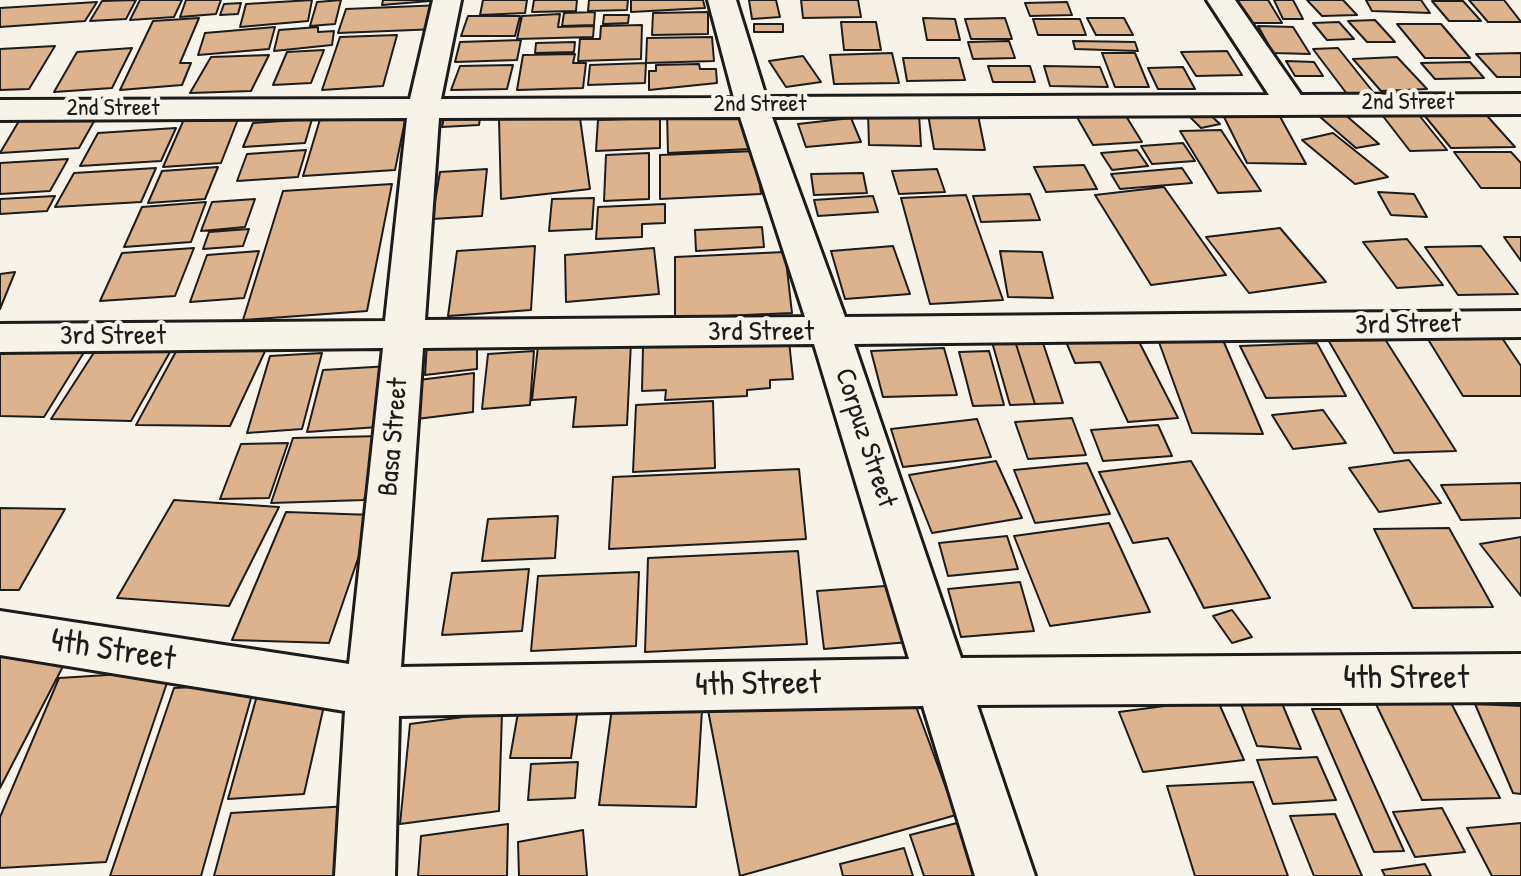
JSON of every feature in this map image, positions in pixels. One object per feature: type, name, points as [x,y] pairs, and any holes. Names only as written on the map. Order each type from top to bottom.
[{"type":"street","name":"Basa Street","points":[[365,876],[373,692],[424,106],[447,0]]},
{"type":"street","name":"Corpuz Street","points":[[722,0],[752,105],[830,332],[1005,876]]},
{"type":"street","points":[[1221,0],[1290,103]]},
{"type":"street","name":"2nd Street","points":[[0,110],[1521,104]]},
{"type":"street","name":"3rd Street","points":[[0,338],[1521,324]]},
{"type":"street","name":"4th Street","points":[[0,633],[373,692],[944,682],[1521,678]]},
{"type":"building","points":[[136,0],[126,19],[90,21],[102,1]]},
{"type":"building","points":[[140,0],[182,0],[174,17],[130,20]]},
{"type":"building","points":[[186,0],[221,0],[216,14],[180,17]]},
{"type":"building","points":[[312,0],[308,21],[240,27],[246,4]]},
{"type":"building","points":[[341,0],[335,24],[310,26],[317,2]]},
{"type":"building","points":[[383,0],[442,0],[382,5]]},
{"type":"building","points":[[483,0],[527,0],[525,13],[480,15]]},
{"type":"building","points":[[534,0],[577,0],[576,11],[532,12]]},
{"type":"building","points":[[589,0],[628,0],[627,10],[588,11]]},
{"type":"building","points":[[631,0],[703,0],[705,8],[631,12]]},
{"type":"building","points":[[749,0],[776,0],[780,17],[752,19]]},
{"type":"building","points":[[801,0],[858,0],[861,17],[803,18]]},
{"type":"building","points":[[1236,0],[1268,0],[1282,23],[1249,23]]},
{"type":"building","points":[[1274,0],[1293,0],[1303,19],[1283,19]]},
{"type":"building","points":[[1307,0],[1343,0],[1357,15],[1322,16]]},
{"type":"building","points":[[1366,0],[1421,0],[1430,13],[1372,11]]},
{"type":"building","points":[[1469,0],[1504,0],[1521,22],[1488,22]]},
{"type":"building","points":[[1432,1],[1463,1],[1481,21],[1449,21]]},
{"type":"building","points":[[97,2],[85,21],[0,27],[0,8]]},
{"type":"building","points":[[1067,2],[1072,15],[1030,16],[1025,3]]},
{"type":"building","points":[[241,3],[238,14],[220,15],[224,4]]},
{"type":"building","points":[[443,5],[438,29],[338,33],[346,9]]},
{"type":"building","points":[[595,12],[594,25],[562,26],[564,13]]},
{"type":"building","points":[[708,12],[708,34],[652,35],[653,13]]},
{"type":"building","points":[[560,14],[558,27],[594,26],[593,37],[517,39],[522,16]]},
{"type":"building","points":[[604,15],[629,15],[628,23],[603,24]]},
{"type":"building","points":[[468,16],[520,16],[515,36],[461,36]]},
{"type":"building","points":[[199,18],[180,63],[191,63],[182,85],[120,90],[153,21]]},
{"type":"building","points":[[923,18],[955,19],[960,40],[927,40]]},
{"type":"building","points":[[1005,18],[1012,39],[971,39],[965,19]]},
{"type":"building","points":[[1087,18],[1124,18],[1133,35],[1096,35]]},
{"type":"building","points":[[1033,19],[1080,19],[1086,35],[1038,35]]},
{"type":"building","points":[[1375,20],[1395,42],[1367,42],[1348,21]]},
{"type":"building","points":[[841,22],[876,22],[881,50],[844,50]]},
{"type":"building","points":[[1339,22],[1354,39],[1327,40],[1313,23]]},
{"type":"building","points":[[754,24],[783,24],[783,32],[754,32]]},
{"type":"building","points":[[1397,24],[1441,24],[1470,58],[1425,58]]},
{"type":"building","points":[[642,25],[641,59],[578,61],[580,39],[600,39],[601,26]]},
{"type":"building","points":[[1258,26],[1293,27],[1310,54],[1273,53]]},
{"type":"building","points":[[275,27],[269,49],[198,55],[205,33]]},
{"type":"building","points":[[318,27],[318,32],[334,31],[332,45],[274,51],[279,30]]},
{"type":"building","points":[[397,35],[383,86],[322,90],[340,37]]},
{"type":"building","points":[[712,37],[714,61],[646,63],[647,38]]},
{"type":"building","points":[[521,40],[517,60],[455,62],[460,42]]},
{"type":"building","points":[[1009,41],[1015,58],[973,59],[968,42]]},
{"type":"building","points":[[1073,41],[1135,42],[1138,51],[1075,49]]},
{"type":"building","points":[[575,42],[574,52],[535,53],[536,43]]},
{"type":"building","points":[[55,46],[29,89],[0,90],[0,49]]},
{"type":"building","points":[[132,48],[112,88],[54,92],[77,52]]},
{"type":"building","points":[[1338,48],[1374,93],[1347,94],[1313,49]]},
{"type":"building","points":[[324,50],[311,83],[273,85],[287,52]]},
{"type":"building","points":[[1227,51],[1242,75],[1196,76],[1181,52]]},
{"type":"building","points":[[892,53],[899,83],[834,84],[830,55]]},
{"type":"building","points":[[1102,53],[1135,53],[1149,87],[1115,87]]},
{"type":"building","points":[[1521,53],[1521,77],[1497,77],[1476,54]]},
{"type":"building","points":[[575,54],[573,63],[586,63],[583,88],[517,90],[523,55]]},
{"type":"building","points":[[269,55],[251,91],[190,93],[211,57]]},
{"type":"building","points":[[803,56],[821,82],[786,87],[769,61]]},
{"type":"building","points":[[1397,57],[1427,89],[1381,91],[1353,59]]},
{"type":"building","points":[[903,58],[959,58],[965,80],[907,81]]},
{"type":"building","points":[[1286,61],[1314,62],[1323,76],[1295,76]]},
{"type":"building","points":[[1470,62],[1484,78],[1435,79],[1421,63]]},
{"type":"building","points":[[646,63],[645,83],[588,85],[590,65]]},
{"type":"building","points":[[699,64],[700,69],[716,69],[717,83],[649,90],[649,71],[656,71],[656,65]]},
{"type":"building","points":[[513,65],[507,89],[451,90],[460,66]]},
{"type":"building","points":[[988,66],[1030,66],[1035,82],[993,82]]},
{"type":"building","points":[[1044,66],[1100,67],[1108,87],[1050,86]]},
{"type":"building","points":[[1183,67],[1195,89],[1158,89],[1148,68]]},
{"type":"building","points":[[1121,108],[1142,142],[1093,145],[1074,112]]},
{"type":"building","points":[[1481,109],[1515,147],[1451,148],[1420,110]]},
{"type":"building","points":[[745,110],[749,149],[668,153],[667,113]]},
{"type":"building","points":[[1415,110],[1447,150],[1410,151],[1379,111]]},
{"type":"building","points":[[407,111],[395,170],[303,176],[321,116]]},
{"type":"building","points":[[481,111],[479,125],[442,127],[445,112]]},
{"type":"building","points":[[579,111],[590,189],[501,199],[499,119]]},
{"type":"building","points":[[1207,112],[1220,124],[1201,128],[1189,116]]},
{"type":"building","points":[[1342,112],[1379,144],[1356,148],[1319,116]]},
{"type":"building","points":[[868,113],[919,114],[921,146],[869,145]]},
{"type":"building","points":[[1222,113],[1278,113],[1306,164],[1247,163]]},
{"type":"building","points":[[240,114],[221,163],[163,167],[185,117]]},
{"type":"building","points":[[928,114],[978,115],[985,150],[934,149]]},
{"type":"building","points":[[97,116],[79,148],[0,153],[19,121]]},
{"type":"building","points":[[660,118],[660,148],[596,151],[598,120]]},
{"type":"building","points":[[851,118],[861,142],[806,147],[798,124]]},
{"type":"building","points":[[312,119],[305,143],[243,147],[253,123]]},
{"type":"building","points":[[176,128],[161,161],[80,166],[98,133]]},
{"type":"building","points":[[1221,130],[1261,191],[1218,193],[1180,131]]},
{"type":"building","points":[[1333,133],[1388,177],[1355,184],[1302,140]]},
{"type":"building","points":[[1183,143],[1195,161],[1152,164],[1141,146]]},
{"type":"building","points":[[306,150],[298,177],[237,181],[247,154]]},
{"type":"building","points":[[1137,150],[1148,166],[1112,170],[1101,153]]},
{"type":"building","points":[[756,151],[761,194],[660,199],[660,155]]},
{"type":"building","points":[[1454,152],[1511,152],[1521,163],[1521,188],[1481,188]]},
{"type":"building","points":[[649,153],[649,199],[604,201],[606,155]]},
{"type":"building","points":[[68,159],[50,191],[0,194],[0,163]]},
{"type":"building","points":[[1084,165],[1097,189],[1046,192],[1034,167]]},
{"type":"building","points":[[218,167],[205,199],[148,203],[162,171]]},
{"type":"building","points":[[156,168],[141,202],[55,207],[74,173]]},
{"type":"building","points":[[1182,168],[1192,183],[1120,189],[1111,174]]},
{"type":"building","points":[[487,169],[482,216],[432,219],[440,172]]},
{"type":"building","points":[[937,169],[945,192],[899,194],[892,171]]},
{"type":"building","points":[[863,173],[867,193],[814,195],[811,174]]},
{"type":"building","points":[[392,184],[367,311],[243,320],[283,191]]},
{"type":"building","points":[[1164,187],[1226,275],[1151,285],[1095,195]]},
{"type":"building","points":[[1378,192],[1414,194],[1427,217],[1391,215]]},
{"type":"building","points":[[1030,194],[1040,220],[981,222],[973,196]]},
{"type":"building","points":[[966,195],[1003,300],[930,304],[901,198]]},
{"type":"building","points":[[55,196],[47,211],[0,214],[0,199]]},
{"type":"building","points":[[873,196],[878,212],[818,216],[814,200]]},
{"type":"building","points":[[594,198],[592,229],[549,231],[552,199]]},
{"type":"building","points":[[255,199],[245,227],[201,231],[212,202]]},
{"type":"building","points":[[206,202],[191,242],[124,247],[142,207]]},
{"type":"building","points":[[665,204],[665,223],[642,224],[642,237],[596,239],[598,207]]},
{"type":"building","points":[[762,227],[764,247],[696,251],[695,230]]},
{"type":"building","points":[[1280,228],[1326,282],[1249,293],[1206,237]]},
{"type":"building","points":[[249,229],[243,246],[203,249],[209,232]]},
{"type":"building","points":[[1504,237],[1521,237],[1521,261]]},
{"type":"building","points":[[1407,239],[1443,285],[1397,288],[1363,242]]},
{"type":"building","points":[[535,246],[531,310],[448,316],[457,251]]},
{"type":"building","points":[[893,246],[910,294],[845,299],[831,251]]},
{"type":"building","points":[[1481,246],[1518,294],[1458,295],[1425,247]]},
{"type":"building","points":[[194,248],[175,296],[100,301],[122,253]]},
{"type":"building","points":[[654,248],[659,294],[566,302],[565,255]]},
{"type":"building","points":[[259,251],[244,298],[190,302],[207,255]]},
{"type":"building","points":[[1000,251],[1042,252],[1053,298],[1008,297]]},
{"type":"building","points":[[785,252],[792,313],[675,318],[675,257]]},
{"type":"building","points":[[15,272],[0,309],[0,274]]},
{"type":"building","points":[[1220,333],[1263,434],[1192,433],[1156,334]]},
{"type":"building","points":[[1135,334],[1178,418],[1128,422],[1100,362],[1075,363],[1064,337]]},
{"type":"building","points":[[1500,335],[1521,366],[1521,396],[1463,396],[1426,336]]},
{"type":"building","points":[[1383,336],[1456,451],[1394,453],[1327,338]]},
{"type":"building","points":[[477,338],[477,369],[425,375],[427,343]]},
{"type":"building","points":[[1042,340],[1063,403],[1035,404],[1015,341]]},
{"type":"building","points":[[789,341],[793,379],[770,380],[770,388],[747,390],[747,396],[665,400],[666,390],[642,391],[643,347]]},
{"type":"building","points":[[1015,341],[1035,404],[1010,405],[992,342]]},
{"type":"building","points":[[631,342],[627,425],[573,427],[576,397],[532,400],[538,346]]},
{"type":"building","points":[[1317,343],[1346,396],[1266,398],[1240,346]]},
{"type":"building","points":[[179,346],[267,347],[230,426],[136,425]]},
{"type":"building","points":[[0,348],[86,349],[44,417],[0,416]]},
{"type":"building","points":[[944,348],[957,395],[883,397],[871,351]]},
{"type":"building","points":[[95,351],[170,352],[131,421],[51,419]]},
{"type":"building","points":[[534,351],[530,405],[482,409],[488,354]]},
{"type":"building","points":[[989,351],[1004,405],[973,406],[959,352]]},
{"type":"building","points":[[322,353],[302,429],[247,433],[270,356]]},
{"type":"building","points":[[390,366],[378,427],[307,432],[323,370]]},
{"type":"building","points":[[474,373],[473,412],[417,419],[419,380]]},
{"type":"building","points":[[713,401],[715,468],[633,472],[636,405]]},
{"type":"building","points":[[1323,410],[1346,443],[1293,449],[1272,415]]},
{"type":"building","points":[[1072,418],[1086,455],[1028,459],[1015,422]]},
{"type":"building","points":[[977,419],[991,457],[903,467],[891,429]]},
{"type":"building","points":[[1158,425],[1172,456],[1103,461],[1091,430]]},
{"type":"building","points":[[382,436],[364,500],[271,503],[293,438]]},
{"type":"building","points":[[288,443],[269,498],[220,499],[241,444]]},
{"type":"building","points":[[1409,460],[1441,503],[1379,512],[1349,468]]},
{"type":"building","points":[[996,461],[1022,518],[932,533],[909,475]]},
{"type":"building","points":[[1191,461],[1270,598],[1204,608],[1168,538],[1133,543],[1099,472]]},
{"type":"building","points":[[1087,463],[1110,514],[1035,523],[1014,470]]},
{"type":"building","points":[[799,469],[806,539],[609,549],[613,477]]},
{"type":"building","points":[[1521,483],[1521,518],[1461,520],[1441,485]]},
{"type":"building","points":[[174,500],[279,507],[229,606],[117,598]]},
{"type":"building","points":[[0,508],[65,509],[19,590],[0,590]]},
{"type":"building","points":[[286,512],[373,515],[329,643],[232,640]]},
{"type":"building","points":[[558,516],[555,558],[482,561],[488,519]]},
{"type":"building","points":[[1109,523],[1150,612],[1050,626],[1014,536]]},
{"type":"building","points":[[1449,528],[1493,607],[1413,608],[1374,529]]},
{"type":"building","points":[[1007,536],[1018,569],[948,576],[939,543]]},
{"type":"building","points":[[1521,537],[1521,596],[1480,544]]},
{"type":"building","points":[[798,551],[807,644],[645,652],[648,558]]},
{"type":"building","points":[[529,569],[522,631],[442,635],[452,573]]},
{"type":"building","points":[[639,572],[636,646],[531,651],[538,576]]},
{"type":"building","points":[[1020,582],[1034,631],[961,637],[948,589]]},
{"type":"building","points":[[899,585],[910,642],[824,649],[817,591]]},
{"type":"building","points":[[1232,610],[1252,637],[1232,643],[1213,616]]},
{"type":"building","points":[[0,644],[74,645],[0,788]]},
{"type":"building","points":[[171,671],[106,862],[0,868],[0,817],[59,678]]},
{"type":"building","points":[[255,684],[201,876],[110,876],[174,688]]},
{"type":"building","points":[[328,688],[304,794],[228,799],[258,692]]},
{"type":"building","points":[[1448,697],[1500,798],[1422,800],[1374,700]]},
{"type":"building","points":[[1217,699],[1244,760],[1143,772],[1119,712]]},
{"type":"building","points":[[1239,699],[1281,701],[1301,749],[1257,746]]},
{"type":"building","points":[[914,701],[956,815],[740,876],[707,705]]},
{"type":"building","points":[[1475,704],[1521,706],[1521,794],[1513,793]]},
{"type":"building","points":[[519,707],[578,708],[571,758],[510,758]]},
{"type":"building","points":[[612,708],[702,710],[696,807],[599,805]]},
{"type":"building","points":[[1312,709],[1340,709],[1404,851],[1374,852]]},
{"type":"building","points":[[502,712],[499,811],[400,824],[410,724]]},
{"type":"building","points":[[1317,757],[1336,800],[1273,804],[1257,760]]},
{"type":"building","points":[[578,762],[575,798],[528,800],[531,764]]},
{"type":"building","points":[[1253,782],[1288,876],[1195,876],[1167,786]]},
{"type":"building","points":[[366,805],[353,876],[214,876],[231,813]]},
{"type":"building","points":[[1442,808],[1465,852],[1415,857],[1393,812]]},
{"type":"building","points":[[1335,814],[1362,876],[1314,876],[1290,816]]},
{"type":"building","points":[[957,823],[976,876],[924,876],[910,835]]},
{"type":"building","points":[[1521,823],[1521,876],[1492,876],[1467,828]]},
{"type":"building","points":[[508,824],[507,876],[418,876],[421,836]]},
{"type":"building","points":[[583,830],[587,876],[519,876],[518,842]]},
{"type":"building","points":[[904,848],[913,876],[843,876],[840,864]]},
{"type":"building","points":[[1425,864],[1431,876],[1385,876],[1382,870]]}]
